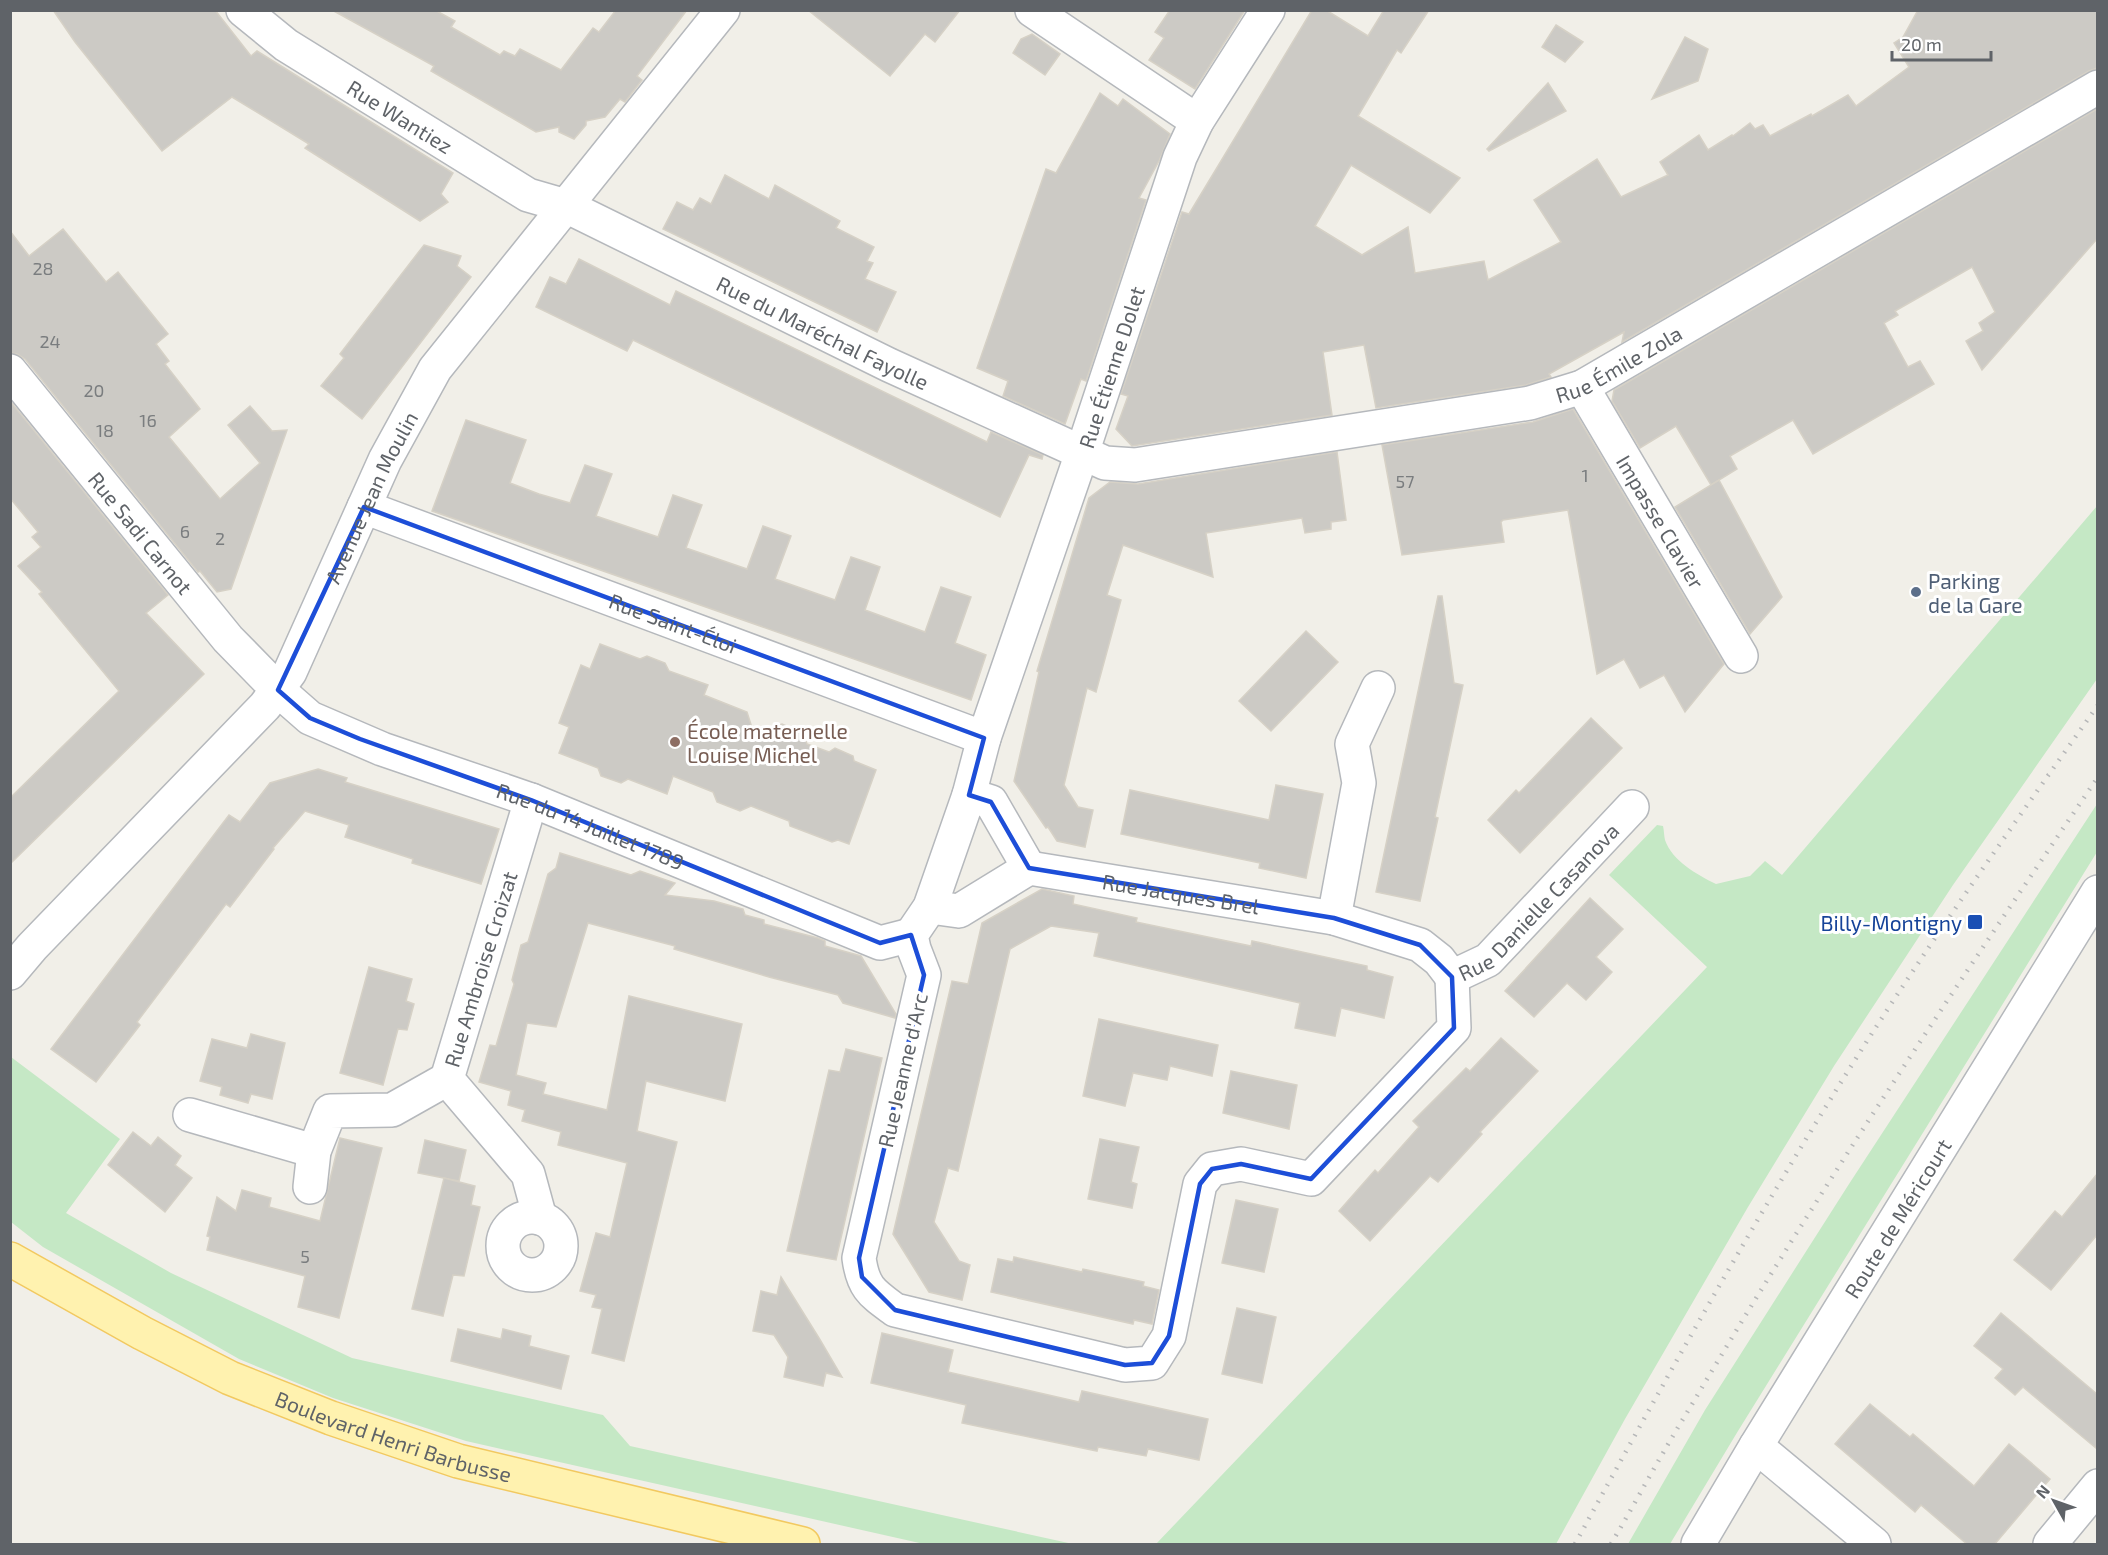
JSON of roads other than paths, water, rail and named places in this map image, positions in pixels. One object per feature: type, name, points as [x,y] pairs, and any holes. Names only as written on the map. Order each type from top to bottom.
[{"type":"main road","name":"Boulevard Henri Barbusse","points":[[10,1259],[142,1333],[230,1378],[331,1418],[458,1461],[803,1545]]},
{"type":"street","name":"Rue Wantiez","points":[[243,10],[286,45],[528,195],[566,206]]},
{"type":"street","name":"Avenue Jean Moulin","points":[[10,973],[32,947],[278,690],[290,672],[385,460],[435,369],[723,10]]},
{"type":"street","points":[[1032,10],[1197,121]]},
{"type":"street","name":"Rue Étienne Dolet","points":[[984,738],[1180,157],[1197,121],[1268,10]]},
{"type":"street","name":"Rue Émile Zola","points":[[1082,453],[1105,463],[1136,465],[1530,403],[1582,387],[2097,87]]},
{"type":"street","name":"Rue du Maréchal Fayolle","points":[[566,206],[889,365],[1082,453]]},
{"type":"street","name":"Rue Sadi Carnot","points":[[10,371],[228,639],[278,690]]},
{"type":"street","name":"Impasse Clavier","points":[[1582,387],[1741,656]]},
{"type":"street","name":"Rue Saint-Éloi","points":[[364,507],[984,738]]},
{"type":"street","points":[[1334,918],[1359,783],[1352,744],[1378,688]]},
{"type":"street","name":"Rue du 14 Juillet 1789","points":[[278,690],[310,718],[382,748],[531,800],[879,943],[911,935]]},
{"type":"street","points":[[911,935],[930,907],[969,795],[984,738]]},
{"type":"street","points":[[930,907],[959,911],[1029,868],[992,802],[969,795]]},
{"type":"street","name":"Rue Ambroise Croizat","points":[[531,800],[447,1079],[528,1174],[540,1218]]},
{"type":"street","name":"Rue Danielle Casanova","points":[[983,1332],[1125,1365],[1152,1363],[1169,1336],[1200,1184],[1212,1169],[1241,1164],[1311,1179],[1454,1028],[1452,977],[1488,960],[1632,807]]},
{"type":"street","name":"Rue Jacques Brel","points":[[1029,868],[1334,918],[1420,945],[1439,960],[1452,977]]},
{"type":"street","name":"Route de Méricourt","points":[[1698,1545],[1756,1446],[2097,892]]},
{"type":"street","name":"Rue Jeanne d'Arc","points":[[911,935],[924,975],[859,1258],[862,1277],[874,1294],[895,1310],[983,1332]]},
{"type":"street","points":[[310,1187],[314,1151],[330,1111],[392,1110],[447,1079]]},
{"type":"street","points":[[190,1114],[314,1151]]},
{"type":"street","points":[[1756,1446],[1874,1545]]},
{"type":"street","points":[[2050,1545],[2097,1486]]},
{"type":"railway","points":[[1575,1544],[1706,1310],[1843,1079],[1936,937],[2098,705]]},
{"type":"railway","points":[[1611,1544],[1670,1440],[1788,1246],[1941,1010],[2098,777]]},
{"type":"place","name":"Parking de la Gare","points":[[1916,592]]},
{"type":"place","name":"École maternelle Louise Michel","points":[[675,742]]},
{"type":"place","name":"Billy-Montigny","points":[[1975,922]]}]
